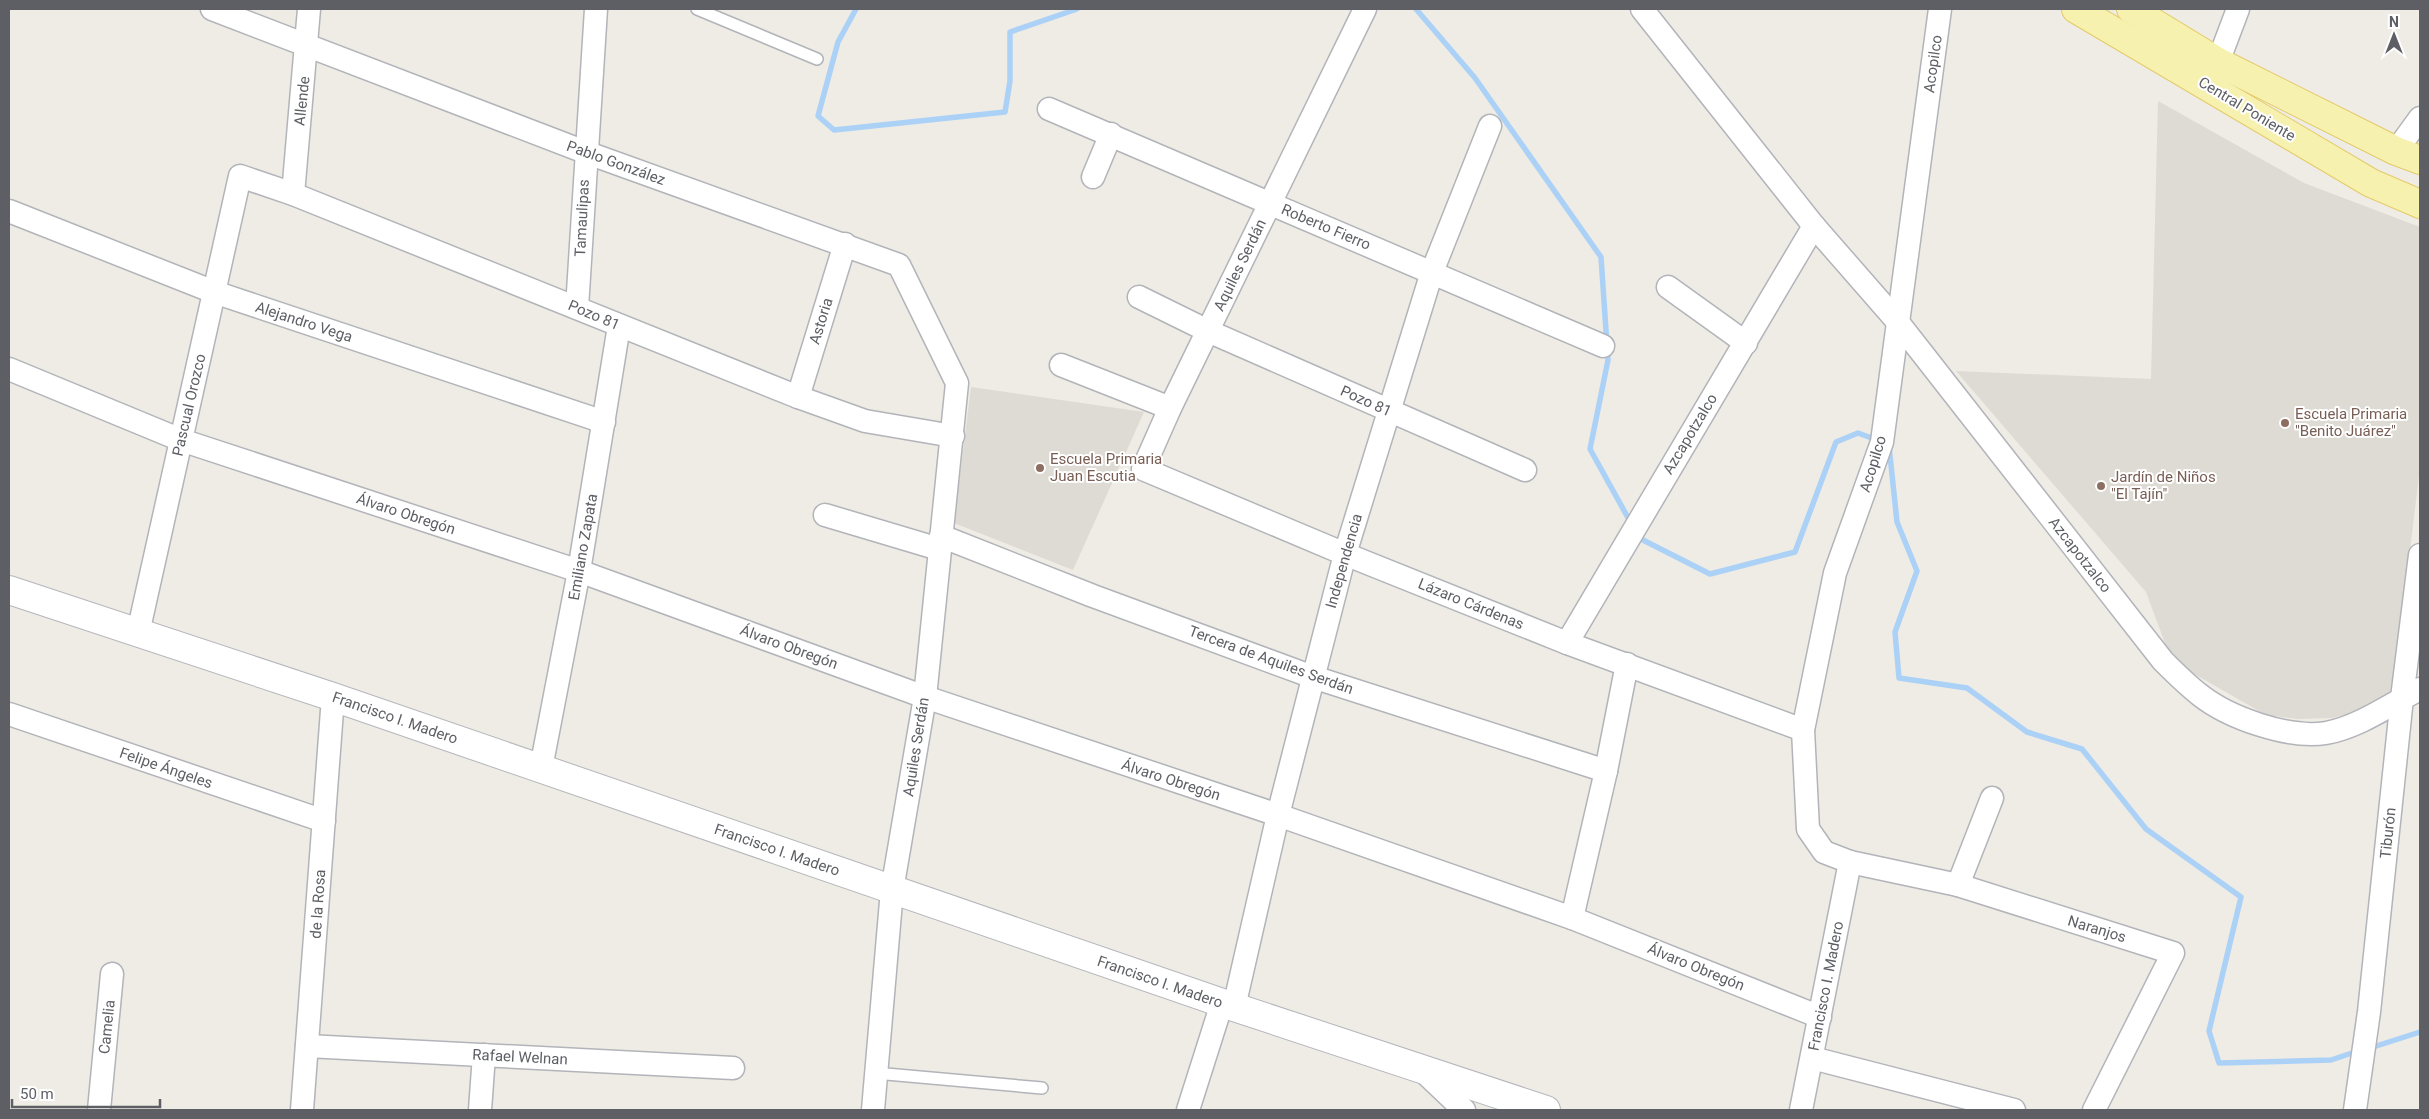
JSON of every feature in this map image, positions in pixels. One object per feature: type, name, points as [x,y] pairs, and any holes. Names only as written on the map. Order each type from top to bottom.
[{"type":"main road","name":"Central Poniente","points":[[2076,9],[2371,183],[2420,204]]},
{"type":"main road","name":"Central Poniente","points":[[2131,9],[2218,62],[2408,155]]},
{"type":"street","name":"Pablo González","points":[[212,9],[308,44],[585,152],[845,244],[898,265],[957,383]]},
{"type":"street","name":"Allende","points":[[293,194],[308,44],[309,9]]},
{"type":"street","name":"Aquiles Serdán","points":[[1143,469],[1170,408],[1365,9]]},
{"type":"street","name":"Azcapotzalco","points":[[1642,9],[1814,226],[1897,321],[2163,661],[2201,696],[2243,719],[2270,729],[2301,733],[2326,733],[2351,726],[2411,694]]},
{"type":"street","name":"Acopilco","points":[[1850,862],[1824,852],[1808,829],[1803,730],[1836,573],[1882,442],[1940,9]]},
{"type":"street","points":[[2218,62],[2238,9]]},
{"type":"street","name":"Tamaulipas","points":[[577,308],[585,152],[599,12]]},
{"type":"street","name":"Roberto Fierro","points":[[1049,109],[1603,346]]},
{"type":"street","points":[[2408,155],[2420,118]]},
{"type":"street","name":"Independencia","points":[[1188,1110],[1228,1005],[1345,554],[1432,272],[1490,126]]},
{"type":"street","points":[[1093,177],[1111,134]]},
{"type":"street","name":"Pozo 81","points":[[240,176],[293,194],[798,397],[865,421],[953,436]]},
{"type":"street","name":"Pascual Orozco","points":[[138,633],[240,176]]},
{"type":"street","name":"Alejandro Vega","points":[[9,212],[214,292],[604,422]]},
{"type":"street","name":"Azcapotzalco","points":[[1567,643],[1620,549],[1746,343],[1814,226]]},
{"type":"street","name":"Astoria","points":[[798,397],[845,244]]},
{"type":"street","points":[[1668,287],[1746,343]]},
{"type":"street","name":"Pozo 81","points":[[1139,298],[1208,331],[1525,470]]},
{"type":"street","name":"Emiliano Zapata","points":[[541,768],[579,571],[619,326]]},
{"type":"street","points":[[1061,365],[1170,408]]},
{"type":"street","name":"Álvaro Obregón","points":[[9,369],[181,440],[579,571],[925,697],[1278,815],[1572,918],[1820,1017]]},
{"type":"street","name":"Aquiles Serdán","points":[[873,1110],[892,890],[925,697],[957,383]]},
{"type":"street","name":"Lázaro Cárdenas","points":[[1143,469],[1345,554],[1567,643],[1803,730]]},
{"type":"street","name":"Tercera de Aquiles Serdán","points":[[825,515],[940,543],[1093,596],[1313,677],[1606,771]]},
{"type":"street","name":"Tiburón","points":[[2357,1103],[2411,694],[2420,555]]},
{"type":"street","name":"Francisco I. Madero","points":[[9,595],[138,633],[333,697],[1228,1005],[1423,1071],[1546,1110]]},
{"type":"street","points":[[1572,918],[1606,771],[1627,664]]},
{"type":"street","name":"de la Rosa","points":[[302,1110],[333,697]]},
{"type":"street","name":"Felipe Ángeles","points":[[9,714],[324,821]]},
{"type":"street","points":[[1958,885],[1992,798]]},
{"type":"street","name":"Francisco I. Madero","points":[[1801,1110],[1850,862]]},
{"type":"street","name":"Naranjos","points":[[1850,862],[1958,885],[2173,953],[2094,1110]]},
{"type":"street","name":"Camelia","points":[[98,1110],[112,974]]},
{"type":"street","name":"Rafael Welnan","points":[[306,1046],[733,1068]]},
{"type":"street","points":[[480,1110],[484,1055]]},
{"type":"street","points":[[1812,1058],[2014,1110]]},
{"type":"street","points":[[1423,1071],[1464,1110]]},
{"type":"lane","points":[[697,9],[817,59]]},
{"type":"lane","points":[[875,1073],[1042,1088]]},
{"type":"shaded area","name":"Escuela Primaria \"Benito Juárez\"","points":[[2158,101],[2304,183],[2420,227],[2420,467],[2393,693],[2368,709],[2332,718],[2298,719],[2266,715],[2175,663],[2166,646],[2146,592],[1956,371],[2151,379]]},
{"type":"shaded area","name":"Escuela Primaria Juan Escutia","points":[[971,387],[1144,412],[1073,570],[954,523]]},
{"type":"waterway","points":[[856,9],[838,42],[818,116],[834,130],[1005,112],[1010,81],[1010,32],[1077,9]]},
{"type":"waterway","points":[[1416,9],[1475,78],[1601,257],[1608,360],[1590,449],[1632,525]]},
{"type":"waterway","points":[[1637,535],[1639,538],[1710,574],[1795,552],[1836,442],[1858,433],[1877,440]]},
{"type":"waterway","points":[[1889,446],[1897,522],[1917,571],[1895,632],[1899,678],[1967,688],[2027,732],[2082,749],[2146,829],[2241,897],[2209,1031],[2219,1063],[2331,1060],[2358,1051]]},
{"type":"waterway","points":[[2370,1048],[2420,1032]]},
{"type":"place","name":"Escuela Primaria \"Benito Juárez\"","points":[[2285,423]]},
{"type":"place","name":"Escuela Primaria Juan Escutia","points":[[1040,468]]},
{"type":"place","name":"Jardín de Niños \"El Tajín\"","points":[[2101,486]]}]
